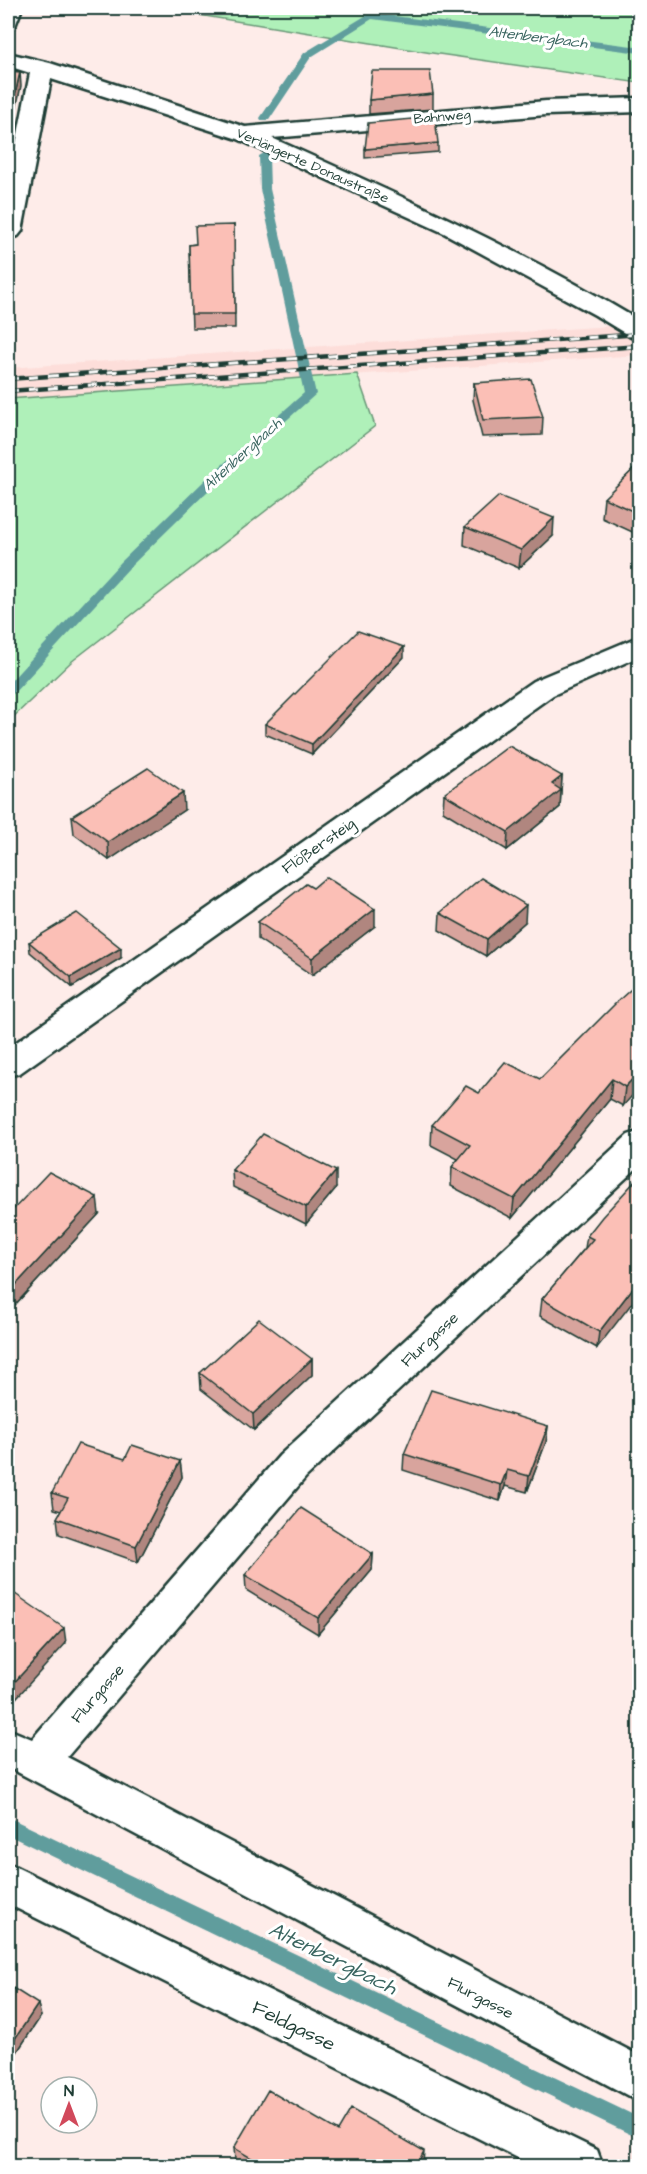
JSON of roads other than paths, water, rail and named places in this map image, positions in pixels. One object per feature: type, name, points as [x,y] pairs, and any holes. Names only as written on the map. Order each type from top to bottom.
[{"type":"street","points":[[8,22],[12,8]]},
{"type":"street","name":"Verlängerte Donaustraße","points":[[8,59],[246,134],[452,228],[604,310],[639,332]]},
{"type":"street","points":[[8,232],[42,68]]},
{"type":"street","name":"Bahnweg","points":[[246,134],[546,108],[639,105]]},
{"type":"street","name":"Flößersteig","points":[[8,1064],[543,688],[639,645]]},
{"type":"street","name":"Flurgasse","points":[[639,1144],[293,1466],[22,1754],[639,2080]]},
{"type":"street","name":"Feldgasse","points":[[8,1883],[581,2166]]},
{"type":"waterway","name":"Altenbergbach","points":[[265,118],[307,55],[370,16],[640,50]]},
{"type":"waterway","name":"Altenbergbach","points":[[8,691],[125,565],[210,482],[310,394],[265,189],[264,156]]},
{"type":"waterway","name":"Altenbergbach","points":[[8,1826],[640,2129]]},
{"type":"railway","points":[[8,379],[640,334]]},
{"type":"railway","points":[[8,391],[640,346]]}]
